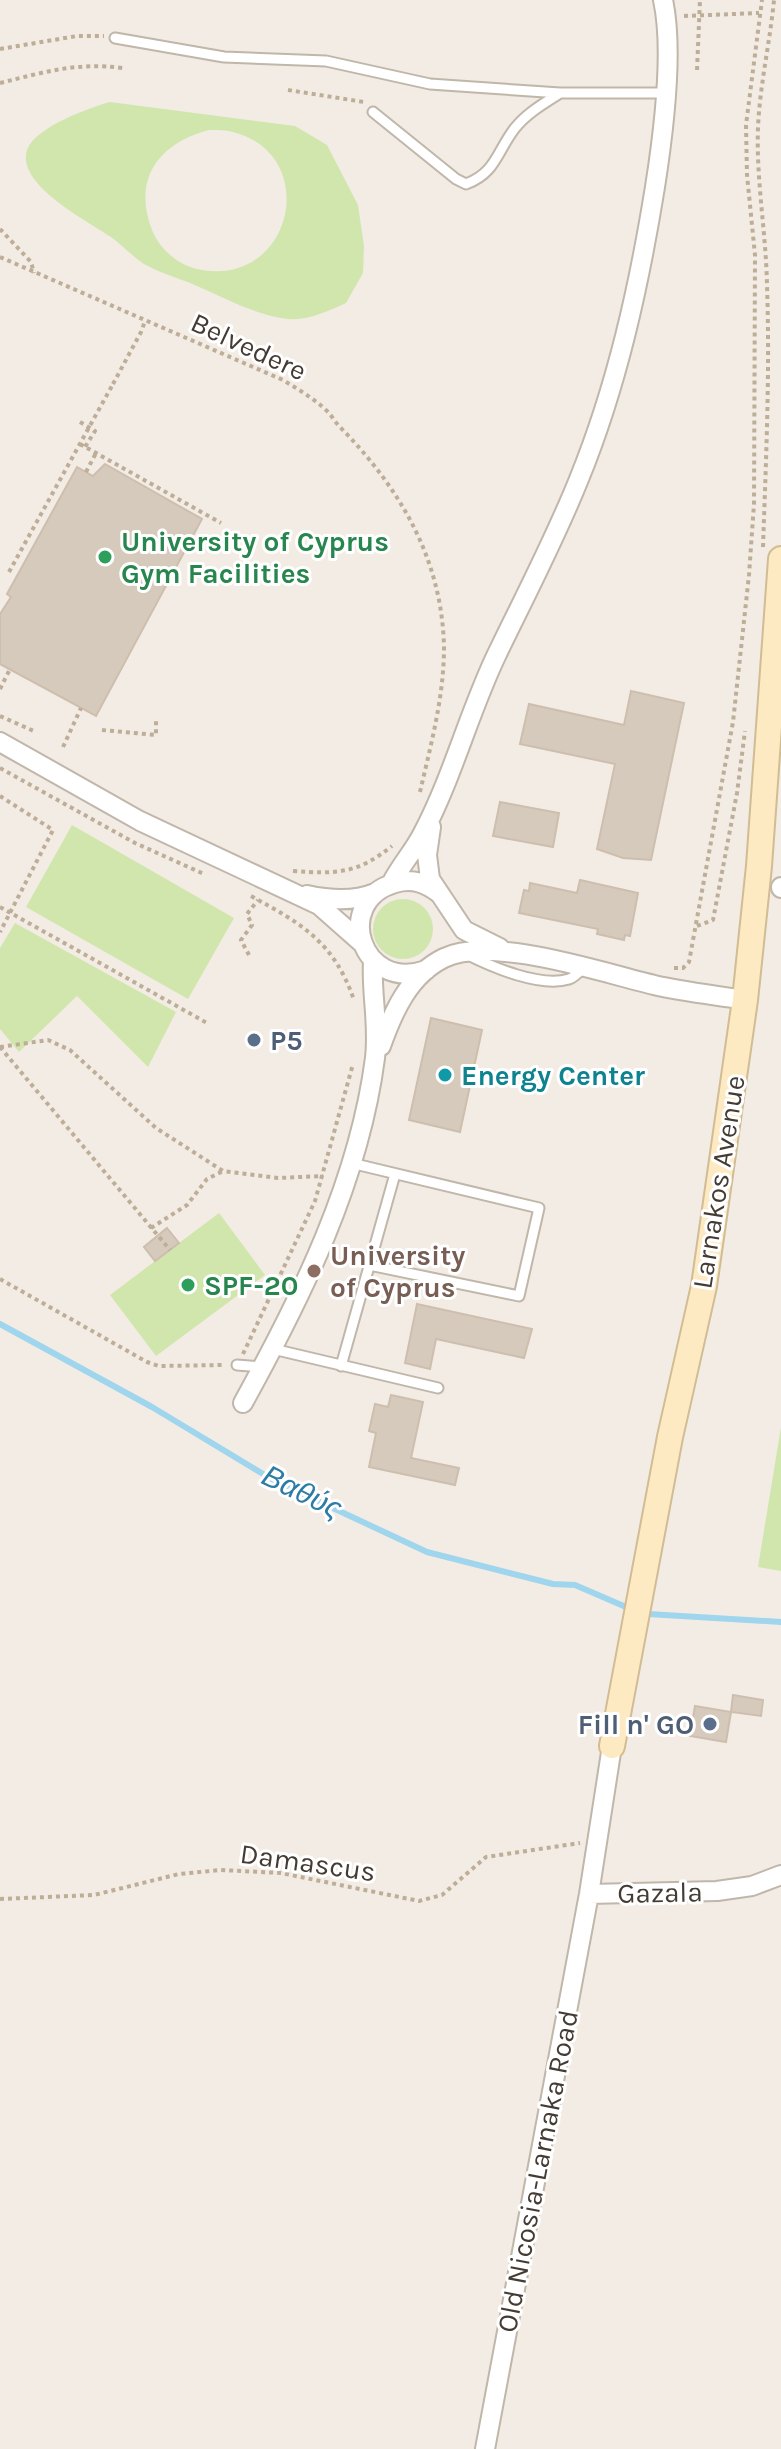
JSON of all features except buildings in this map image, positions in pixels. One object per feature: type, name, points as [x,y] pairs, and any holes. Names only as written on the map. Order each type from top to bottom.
[{"type":"main road","name":"Larnakos Avenue","points":[[612,1746],[667,1451],[704,1286],[745,1000],[760,851],[772,559]]},
{"type":"street","points":[[362,943],[359,930],[366,903],[412,853],[435,809],[492,665],[557,533],[610,391],[652,204],[665,93],[664,8]]},
{"type":"street","points":[[0,742],[140,821],[283,883],[328,899],[355,899],[383,888],[417,881],[430,886],[444,901],[453,921],[453,936],[448,950],[403,996],[373,1067]]},
{"type":"street","points":[[435,809],[427,855],[430,879],[464,930],[475,938],[522,955]]},
{"type":"street","points":[[283,883],[319,905],[362,943],[373,961],[400,974],[414,974],[464,953],[486,950],[745,1000]]},
{"type":"street","points":[[243,1403],[315,1261],[351,1163],[377,1037],[373,961]]},
{"type":"street","name":"Larnakos Avenue","points":[[602,1798],[612,1746]]},
{"type":"street","name":"Gazala","points":[[602,1798],[589,1894],[717,1891],[752,1886],[781,1875]]},
{"type":"street","name":"Old Nicosia-Larnaka Road","points":[[485,2449],[589,1894]]},
{"type":"lane","points":[[115,38],[224,57],[326,61],[430,84],[560,93],[665,93]]},
{"type":"lane","points":[[373,112],[466,184],[487,173],[526,116],[560,93]]},
{"type":"lane","points":[[464,953],[505,971],[533,978],[564,980],[572,978],[584,967]]},
{"type":"lane","points":[[351,1163],[539,1208],[519,1296],[369,1265]]},
{"type":"lane","points":[[341,1366],[395,1174]]},
{"type":"lane","points":[[273,1349],[438,1388]]},
{"type":"lane","points":[[237,1365],[263,1367]]},
{"type":"path","points":[[697,70],[700,0]]},
{"type":"path","points":[[664,967],[679,969],[689,962],[733,722],[754,504],[755,255],[747,175],[746,125],[762,0]]},
{"type":"path","points":[[772,559],[767,433],[768,286],[758,127],[774,0]]},
{"type":"path","points":[[664,8],[700,15],[760,13]]},
{"type":"path","points":[[0,49],[77,36],[115,38]]},
{"type":"path","points":[[0,83],[52,69],[93,64],[123,68]]},
{"type":"path","points":[[746,125],[758,127]]},
{"type":"path","points":[[0,229],[31,262],[34,274]]},
{"type":"path","name":"Belvedere","points":[[0,257],[283,380],[309,396],[358,444],[398,496],[423,543],[435,576],[444,647],[441,702],[419,794]]},
{"type":"path","points":[[9,572],[82,445],[145,321]]},
{"type":"path","points":[[80,422],[95,431],[82,445]]},
{"type":"path","points":[[82,445],[221,523]]},
{"type":"path","points":[[86,472],[96,453]]},
{"type":"path","points":[[0,689],[10,669]]},
{"type":"path","points":[[63,747],[81,708]]},
{"type":"path","points":[[0,716],[36,732]]},
{"type":"path","points":[[697,926],[713,920],[737,793],[747,717]]},
{"type":"path","points":[[102,730],[156,735],[156,721]]},
{"type":"path","points":[[0,796],[53,830],[0,932]]},
{"type":"path","points":[[283,883],[294,870],[334,874],[358,868],[378,857],[398,839]]},
{"type":"path","points":[[249,955],[241,940],[252,925],[247,914],[258,900]]},
{"type":"path","points":[[0,907],[207,1023]]},
{"type":"path","points":[[272,908],[309,930],[323,943],[347,981],[355,1005]]},
{"type":"path","points":[[0,1047],[48,1040],[70,1050],[156,1128],[223,1171],[278,1178],[323,1176]]},
{"type":"path","points":[[0,1047],[170,1250]]},
{"type":"path","points":[[0,1279],[147,1362],[159,1366],[237,1365],[301,1236],[323,1176],[355,1053]]},
{"type":"path","points":[[151,1228],[187,1205],[207,1179],[223,1171]]},
{"type":"path","name":"Damascus","points":[[0,1899],[94,1895],[179,1874],[221,1870],[281,1873],[419,1901],[442,1895],[486,1857],[596,1841]]},
{"type":"green space","points":[[110,102],[295,126],[327,145],[358,205],[364,246],[363,273],[346,303],[318,315],[295,319],[250,309],[144,264],[111,237],[56,201],[32,176],[27,163],[27,150],[51,126]],"holes":[[[209,130],[233,132],[261,145],[279,166],[286,191],[284,217],[274,241],[255,260],[230,270],[197,269],[176,260],[155,237],[147,212],[145,195],[154,166],[176,144]]]},
{"type":"green space","points":[[72,825],[234,918],[188,999],[26,907]]},
{"type":"green space","points":[[403,899],[425,907],[433,929],[425,951],[403,959],[381,951],[373,929],[381,907]]},
{"type":"green space","points":[[15,923],[176,1012],[148,1067],[77,996],[19,1052],[0,1029],[0,948]]},
{"type":"green space","name":"SPF-20","points":[[219,1213],[265,1275],[156,1356],[110,1295]]},
{"type":"green space","points":[[781,1427],[781,1571],[758,1567]]},
{"type":"waterway","name":"Βαθύς","points":[[0,1324],[152,1407],[273,1480],[427,1552],[553,1584],[575,1585],[626,1607]]},
{"type":"waterway","name":"Βαθύς","points":[[648,1614],[781,1622]]},
{"type":"place","name":"University of Cyprus Gym Facilities","points":[[105,557]]},
{"type":"place","name":"P5","points":[[254,1040]]},
{"type":"place","name":"Energy Center","points":[[445,1075]]},
{"type":"place","name":"University of Cyprus","points":[[314,1271]]},
{"type":"place","name":"SPF-20","points":[[188,1285]]},
{"type":"place","name":"Fill n' GO","points":[[710,1724]]}]
